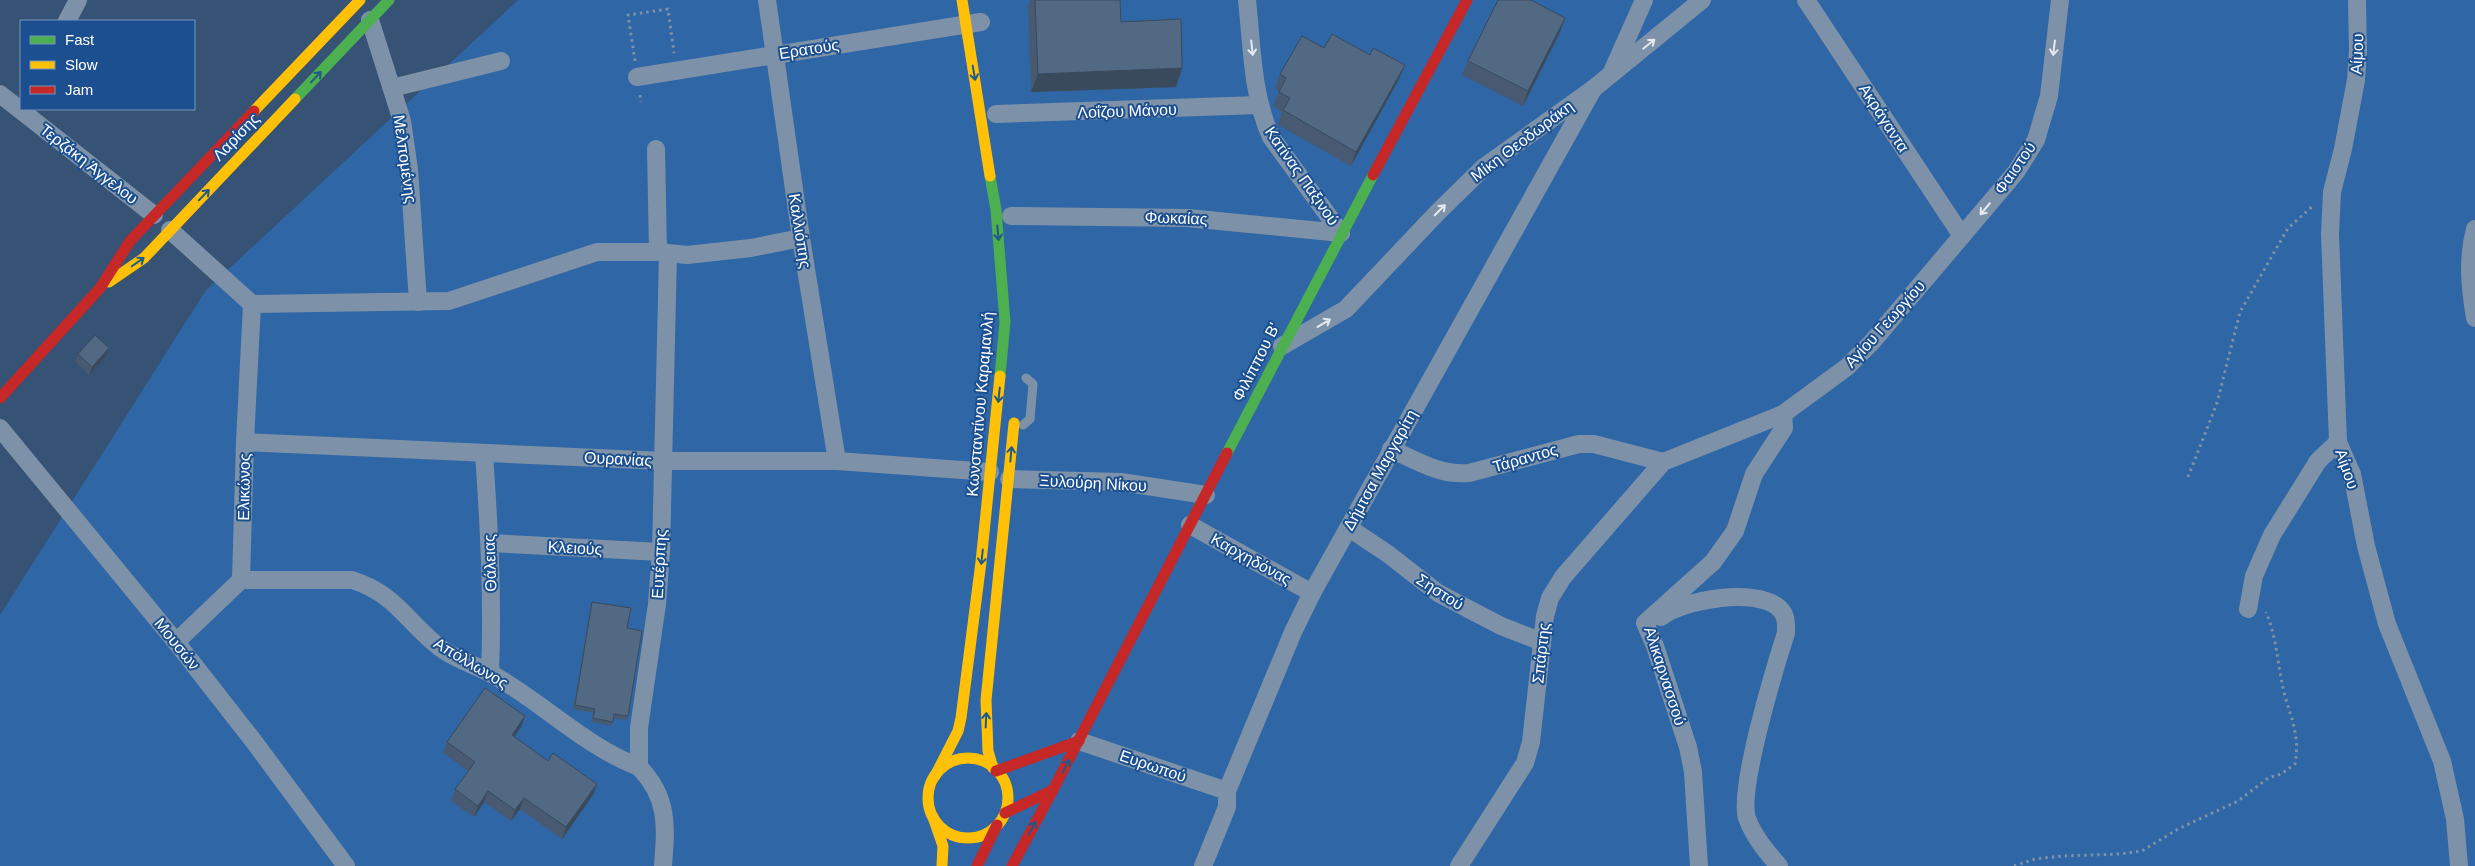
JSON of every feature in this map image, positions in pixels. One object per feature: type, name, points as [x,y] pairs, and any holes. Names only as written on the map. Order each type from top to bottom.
[{"type":"main road","name":"Λαρίσης","points":[[0,398],[100,288],[130,241],[360,0]]},
{"type":"main road","name":"Λαρίσης","points":[[100,288],[144,258],[389,0]]},
{"type":"main road","name":"Κωνσταντίνου Καραμανλή","points":[[935,776],[958,731],[961,718],[1005,343],[1005,306],[977,21],[962,0]]},
{"type":"main road","name":"Φιλίππου Β'","points":[[1012,866],[1079,741],[1341,233],[1466,0]]},
{"type":"main road","points":[[1018,389],[1020,365]]},
{"type":"main road","points":[[977,866],[1005,813],[1007,800],[1006,788],[988,759],[986,744],[988,682],[1015,414]]},
{"type":"main road","points":[[942,866],[943,846],[932,816],[928,795],[935,776],[948,764],[959,760],[976,760],[994,769],[1079,741]]},
{"type":"main road","points":[[1005,813],[1053,790]]},
{"type":"main road","points":[[932,816],[940,827],[959,837],[979,836],[997,825]]},
{"type":"street","points":[[68,20],[78,0]]},
{"type":"street","name":"Καλλιόπης","points":[[767,0],[801,238],[836,462]]},
{"type":"street","name":"Κατίνας Παξινού","points":[[1247,0],[1259,105],[1271,137],[1341,233]]},
{"type":"street","points":[[1611,74],[1644,0]]},
{"type":"street","name":"Μίκη Θεοδωράκη","points":[[1282,346],[1346,309],[1438,212],[1484,167],[1593,89],[1702,0]]},
{"type":"street","name":"Ακράγαντα","points":[[1806,0],[1962,236]]},
{"type":"street","name":"Φαιστού","points":[[1962,236],[2016,172],[2036,140],[2049,96],[2060,0]]},
{"type":"street","name":"Αίμου","points":[[2357,0],[2358,50],[2356,80],[2343,149],[2332,192],[2330,234],[2338,442],[2352,474],[2366,546],[2388,624],[2442,762],[2455,819],[2459,866]]},
{"type":"street","name":"Μελπομένης","points":[[370,20],[402,121],[409,169],[418,302]]},
{"type":"street","name":"Ερατούς","points":[[637,77],[977,21]]},
{"type":"street","points":[[392,88],[501,62]]},
{"type":"street","name":"Δήμτσα Μαργαρίτη","points":[[1203,866],[1227,808],[1227,791],[1293,632],[1312,593],[1593,89]]},
{"type":"street","name":"Τερζάκη Άγγελου","points":[[0,94],[20,109]]},
{"type":"street","name":"Λοΐζου Μάνου","points":[[996,114],[1259,105]]},
{"type":"street","name":"Τερζάκη Άγγελου","points":[[22,110],[154,215]]},
{"type":"street","name":"Ευτέρπης","points":[[639,767],[639,728],[658,604],[664,461],[663,253],[656,149]]},
{"type":"street","name":"Φωκαίας","points":[[1010,214],[1188,218],[1341,233]]},
{"type":"street","points":[[2475,229],[2471,246],[2469,274],[2475,318]]},
{"type":"street","points":[[170,230],[252,304],[449,301],[470,296],[587,254],[714,253],[801,238]]},
{"type":"street","name":"Αγίου Γεωργίου","points":[[1663,462],[1783,414],[1847,367],[1962,236]]},
{"type":"street","name":"Ελικώνος","points":[[241,580],[252,304]]},
{"type":"street","name":"Αλικαρνασσού","points":[[1699,866],[1693,772],[1688,747],[1656,646],[1645,622],[1713,562],[1735,531],[1754,474],[1784,428],[1783,414]]},
{"type":"street","name":"Μουσών","points":[[0,428],[176,642],[256,743],[346,866]]},
{"type":"street","name":"Ουρανίας","points":[[245,442],[664,461],[836,462],[990,472]]},
{"type":"street","points":[[2255,607],[2254,576],[2272,535],[2318,461],[2338,442]]},
{"type":"street","name":"Τάραντος","points":[[1391,449],[1453,475],[1469,473],[1579,444],[1594,444],[1663,462]]},
{"type":"street","name":"Θάλειας","points":[[484,453],[490,543],[492,618],[490,673]]},
{"type":"street","name":"Σπάρτης","points":[[1459,866],[1524,763],[1534,724],[1540,641],[1550,598],[1563,577],[1663,462]]},
{"type":"street","name":"Ξυλούρη Νίκου","points":[[1009,479],[1121,482],[1206,495]]},
{"type":"street","name":"Καρχηδόνας","points":[[1190,525],[1312,593]]},
{"type":"street","name":"Σηστού","points":[[1349,528],[1388,554],[1438,594],[1501,626],[1540,641]]},
{"type":"street","name":"Κλειούς","points":[[490,543],[660,552]]},
{"type":"street","points":[[176,642],[241,580]]},
{"type":"street","name":"Απόλλωνος","points":[[241,580],[352,580],[366,584],[397,604],[440,648],[490,673],[604,750],[639,767]]},
{"type":"street","points":[[1647,629],[1671,609],[1733,596],[1750,596],[1766,602],[1779,608],[1786,620],[1786,633],[1752,756],[1746,799],[1747,816],[1759,843],[1779,866]]},
{"type":"street","name":"Ευρωπού","points":[[1079,741],[1227,791]]},
{"type":"street","points":[[639,767],[652,780],[663,805],[666,833],[663,866]]},
{"type":"lane","points":[[1023,424],[1030,419],[1033,384],[1026,378]]},
{"type":"path","points":[[641,102],[628,15],[668,9],[677,70]]},
{"type":"path","points":[[2188,477],[2217,403],[2240,312],[2288,228],[2324,196],[2332,192]]},
{"type":"path","points":[[2014,866],[2035,859],[2142,851],[2178,829],[2238,801],[2268,778],[2281,774],[2295,764],[2298,749],[2295,724],[2285,695],[2277,645],[2255,607]]},
{"type":"shaded area","points":[[518,0],[2475,0],[2475,866],[0,866],[0,615],[206,290]]},
{"type":"building","points":[[1035,0],[1120,0],[1121,22],[1181,19],[1182,68],[1038,74]]},
{"type":"building","points":[[1498,0],[1531,0],[1565,18],[1528,91],[1468,61]]},
{"type":"building","points":[[1332,34],[1370,55],[1373,48],[1405,65],[1356,152],[1283,110],[1290,98],[1279,92],[1286,78],[1280,74],[1302,36],[1324,48]]},
{"type":"building","points":[[95,335],[109,348],[92,367],[78,354]]},
{"type":"building","points":[[592,602],[631,608],[627,628],[642,631],[628,716],[614,714],[613,722],[593,718],[595,709],[575,705]]},
{"type":"building","points":[[485,688],[525,716],[512,735],[548,761],[553,753],[597,784],[566,827],[524,798],[515,810],[488,791],[478,806],[455,789],[475,762],[447,742]]},
{"type":"traffic: fast","points":[[295,99],[389,0]]},
{"type":"traffic: fast","points":[[1227,453],[1373,175]]},
{"type":"traffic: fast","points":[[990,176],[996,210],[1005,322],[1000,376]]},
{"type":"traffic: slow","points":[[254,111],[360,0]]},
{"type":"traffic: slow","points":[[962,0],[990,176]]},
{"type":"traffic: slow","points":[[109,282],[144,258],[295,99]]},
{"type":"traffic: slow","points":[[935,776],[958,731],[961,718],[981,562],[1000,376]]},
{"type":"traffic: slow","points":[[993,768],[988,751],[986,700],[1014,423]]},
{"type":"traffic: slow","points":[[968,758],[983,761],[996,770],[1005,783],[1008,798],[1005,813],[996,826],[983,835],[968,838],[953,835],[940,826],[931,813],[928,798],[931,783],[940,770],[953,761],[968,758]]},
{"type":"traffic: slow","points":[[933,817],[943,846],[942,866]]},
{"type":"traffic: jam","points":[[1373,175],[1467,0]]},
{"type":"traffic: jam","points":[[0,398],[100,288],[130,241],[254,111]]},
{"type":"traffic: jam","points":[[1005,813],[1053,790],[1227,453]]},
{"type":"traffic: jam","points":[[996,771],[1079,741]]},
{"type":"traffic: jam","points":[[1012,866],[1053,790]]},
{"type":"traffic: jam","points":[[977,866],[997,825]]}]
